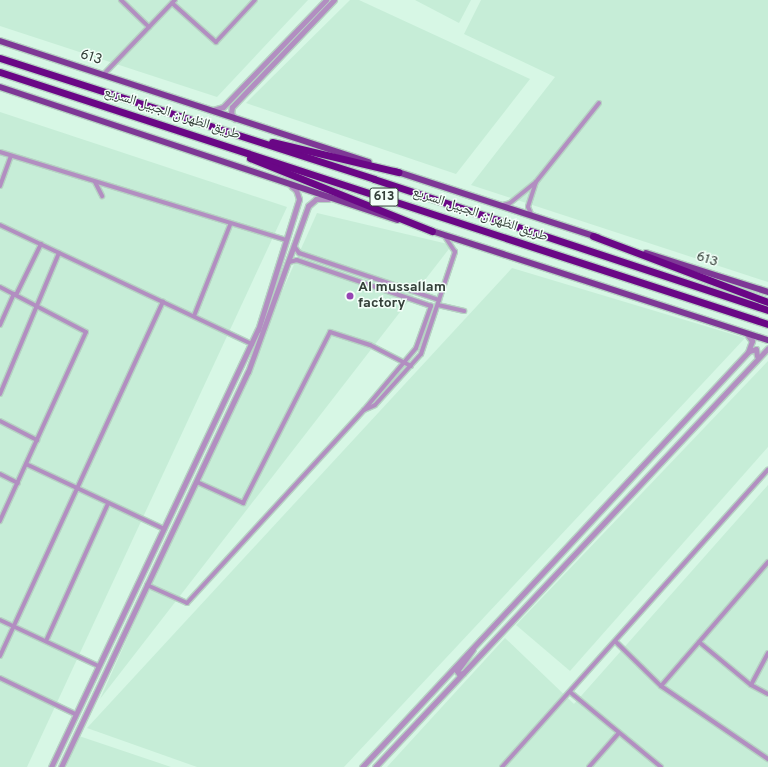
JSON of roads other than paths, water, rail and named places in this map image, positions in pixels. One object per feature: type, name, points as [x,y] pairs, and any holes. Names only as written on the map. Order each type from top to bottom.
[{"type":"highway","points":[[0,55],[36,70]]},
{"type":"highway","name":"طريق الظهران الجبيل السريع","points":[[0,58],[213,128],[374,178],[768,310]]},
{"type":"highway","name":"طريق الظهران الجبيل السريع","points":[[0,72],[768,324]]},
{"type":"highway","points":[[171,128],[432,230]]},
{"type":"highway","points":[[213,128],[398,172]]},
{"type":"highway","points":[[593,236],[669,267],[768,302]]},
{"type":"main road","name":"613","points":[[0,41],[398,172],[538,220],[768,292]]},
{"type":"main road","points":[[0,87],[287,183],[333,200],[432,230],[444,236],[768,340]]},
{"type":"street","points":[[121,0],[149,27]]},
{"type":"street","points":[[103,74],[174,2],[216,42],[255,0]]},
{"type":"street","points":[[210,110],[222,107],[326,0]]},
{"type":"street","points":[[236,119],[231,113],[232,107],[334,0]]},
{"type":"street","points":[[496,206],[510,203],[536,182],[599,103]]},
{"type":"street","points":[[0,152],[230,225],[286,240]]},
{"type":"street","points":[[0,186],[11,156]]},
{"type":"street","points":[[95,182],[102,196]]},
{"type":"street","points":[[536,182],[528,207],[530,214],[538,220]]},
{"type":"street","points":[[50,767],[252,344],[299,199],[296,190],[287,183]]},
{"type":"street","points":[[61,767],[248,372],[294,246],[312,202],[321,198],[333,200]]},
{"type":"street","points":[[0,225],[252,344]]},
{"type":"street","points":[[194,316],[230,225]]},
{"type":"street","points":[[364,410],[375,406],[421,354],[455,252],[444,236]]},
{"type":"street","points":[[0,325],[41,244]]},
{"type":"street","points":[[294,246],[299,253],[439,300]]},
{"type":"street","points":[[0,394],[39,307],[59,253]]},
{"type":"street","points":[[289,262],[297,260],[431,306],[464,311]]},
{"type":"street","points":[[330,271],[341,267]]},
{"type":"street","points":[[0,287],[86,332],[0,522]]},
{"type":"street","points":[[0,656],[163,302]]},
{"type":"street","points":[[147,585],[187,603],[364,410],[416,348],[431,306]]},
{"type":"street","points":[[197,482],[243,503],[330,332],[370,345],[411,366]]},
{"type":"street","points":[[362,767],[748,352],[752,341],[744,332]]},
{"type":"street","points":[[375,767],[758,356],[768,348]]},
{"type":"street","points":[[748,352],[756,349],[758,356]]},
{"type":"street","points":[[0,421],[37,440]]},
{"type":"street","points":[[26,464],[78,488],[108,504],[164,529]]},
{"type":"street","points":[[502,767],[616,642],[768,470]]},
{"type":"street","points":[[0,474],[18,483]]},
{"type":"street","points":[[46,641],[108,504]]},
{"type":"street","points":[[660,686],[768,562]]},
{"type":"street","points":[[524,608],[543,582],[541,578],[536,579]]},
{"type":"street","points":[[0,620],[98,666]]},
{"type":"street","points":[[616,642],[660,686],[768,759]]},
{"type":"street","points":[[699,642],[751,685],[768,694]]},
{"type":"street","points":[[464,672],[459,674],[457,671],[470,656],[475,645]]},
{"type":"street","points":[[751,685],[768,653]]},
{"type":"street","points":[[0,678],[75,714]]},
{"type":"street","points":[[570,692],[618,734],[661,767]]},
{"type":"street","points":[[589,767],[618,734]]},
{"type":"place","name":"Al mussallam factory","points":[[350,296]]}]
